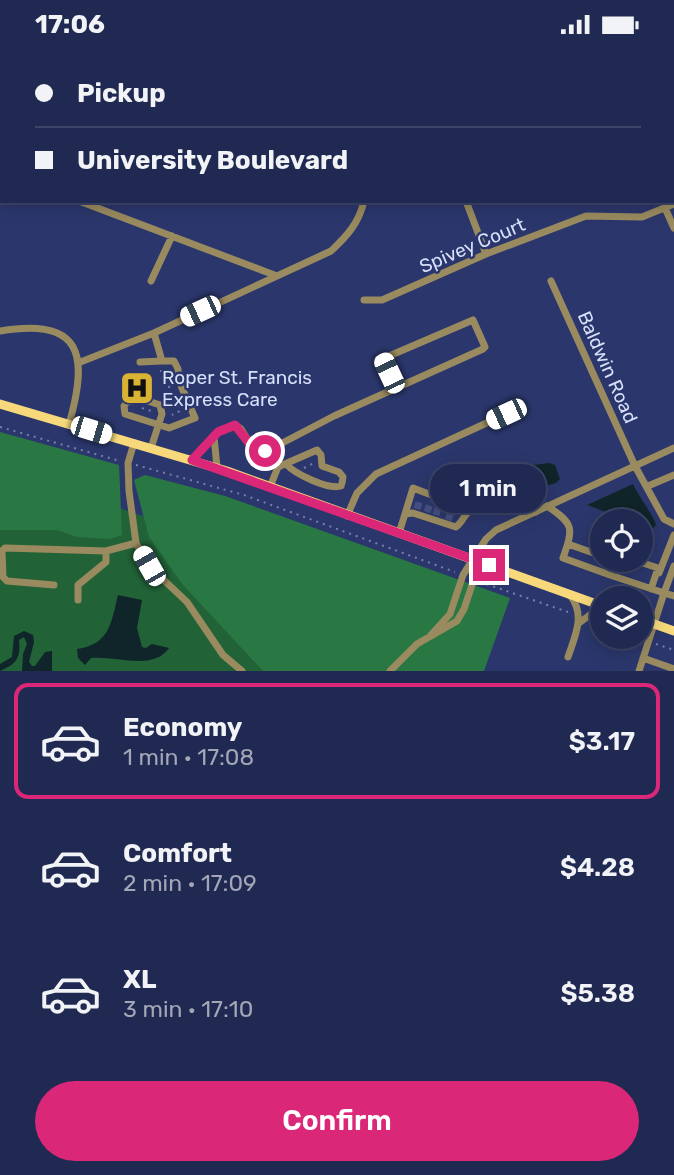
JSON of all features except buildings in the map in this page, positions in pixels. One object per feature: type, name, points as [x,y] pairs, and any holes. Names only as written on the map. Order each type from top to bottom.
[{"type":"main road","points":[[0,404],[217,467],[590,602]]},
{"type":"main road","points":[[654,624],[674,631]]},
{"type":"street","points":[[84,203],[277,276]]},
{"type":"street","points":[[78,363],[154,333],[331,251],[349,235],[364,203]]},
{"type":"street","points":[[467,203],[486,254]]},
{"type":"street","name":"Spivey Court","points":[[364,300],[382,300],[486,254],[586,216],[642,217],[674,204]]},
{"type":"street","points":[[665,208],[674,228]]},
{"type":"street","points":[[150,281],[172,236]]},
{"type":"street","name":"Baldwin Road","points":[[551,281],[635,466],[664,519],[674,524]]},
{"type":"street","points":[[192,460],[218,432],[235,425],[253,448],[265,451],[334,416],[483,349],[485,347],[473,320],[382,359],[396,388]]},
{"type":"street","points":[[0,331],[44,327],[63,335],[73,345],[78,363],[78,394],[69,424]]},
{"type":"street","points":[[154,333],[161,361]]},
{"type":"street","points":[[132,401],[124,406],[125,414],[169,428],[195,418],[179,381],[174,361],[141,362]]},
{"type":"street","points":[[145,400],[160,405],[162,414],[151,448]]},
{"type":"street","points":[[347,516],[357,493],[376,474],[506,414]]},
{"type":"street","points":[[214,437],[217,467]]},
{"type":"street","points":[[134,443],[128,463],[136,543],[149,566],[187,602],[223,655],[242,671]]},
{"type":"street","points":[[390,671],[404,655],[457,621],[474,579],[475,560],[486,539],[496,530],[674,448]]},
{"type":"street","points":[[270,487],[278,467],[317,450],[323,466],[342,474],[342,484],[334,488],[293,472],[286,464]]},
{"type":"street","points":[[648,486],[674,475]]},
{"type":"street","points":[[398,533],[413,488],[422,496],[471,510]]},
{"type":"street","points":[[405,514],[416,511],[459,525],[471,510],[521,490],[527,492],[536,512]]},
{"type":"street","points":[[547,506],[570,525],[572,533],[563,558],[590,568]]},
{"type":"street","points":[[655,575],[662,571],[674,535]]},
{"type":"street","points":[[54,585],[7,582],[3,577],[2,551],[5,548],[106,551],[136,543]]},
{"type":"street","points":[[568,544],[590,553]]},
{"type":"street","points":[[78,600],[78,585],[106,562],[106,551]]},
{"type":"street","points":[[652,586],[658,568],[653,566]]},
{"type":"street","points":[[639,671],[674,566]]},
{"type":"street","points":[[601,572],[642,586]]},
{"type":"street","points":[[653,590],[674,596]]},
{"type":"street","points":[[568,657],[579,623],[575,601],[570,594]]},
{"type":"street","points":[[579,623],[590,615]]},
{"type":"street","points":[[643,658],[674,669]]},
{"type":"path","points":[[161,361],[162,379],[165,378],[180,411],[172,415]]},
{"type":"path","points":[[0,427],[244,495],[461,574]]},
{"type":"path","points":[[480,582],[575,614]]},
{"type":"path","points":[[656,643],[674,650]]},
{"type":"green space","points":[[0,432],[119,465],[122,535],[110,539],[77,537],[57,530],[0,530]]},
{"type":"green space","points":[[0,466],[468,630],[448,671],[0,671]]},
{"type":"green space","points":[[145,475],[225,496],[510,598],[484,671],[263,671],[183,585],[149,537],[134,480]]},
{"type":"shaded area","points":[[534,465],[555,465],[560,479],[556,483],[541,487],[532,482],[531,472]]},
{"type":"shaded area","points":[[633,484],[647,509],[598,509],[587,505]]},
{"type":"shaded area","points":[[118,595],[142,600],[137,628],[142,647],[146,648],[152,644],[169,648],[162,655],[145,661],[91,658],[85,665],[78,658],[77,649],[103,637],[111,623]]},
{"type":"shaded area","points":[[24,631],[33,635],[29,662],[35,666],[45,652],[52,651],[52,671],[22,671],[23,654],[27,644],[24,637],[19,640],[16,660],[0,671],[0,664],[12,657],[14,636]]},
{"type":"tunnel","points":[[417,509],[420,499]]},
{"type":"tunnel","points":[[427,512],[431,502]]},
{"type":"tunnel","points":[[436,515],[439,505]]},
{"type":"tunnel","points":[[448,520],[452,510]]},
{"type":"place","name":"Roper St. Francis Express Care","points":[[137,388]]},
{"type":"route","points":[[265,451],[253,448],[235,425],[218,432],[192,460],[489,565]]}]
